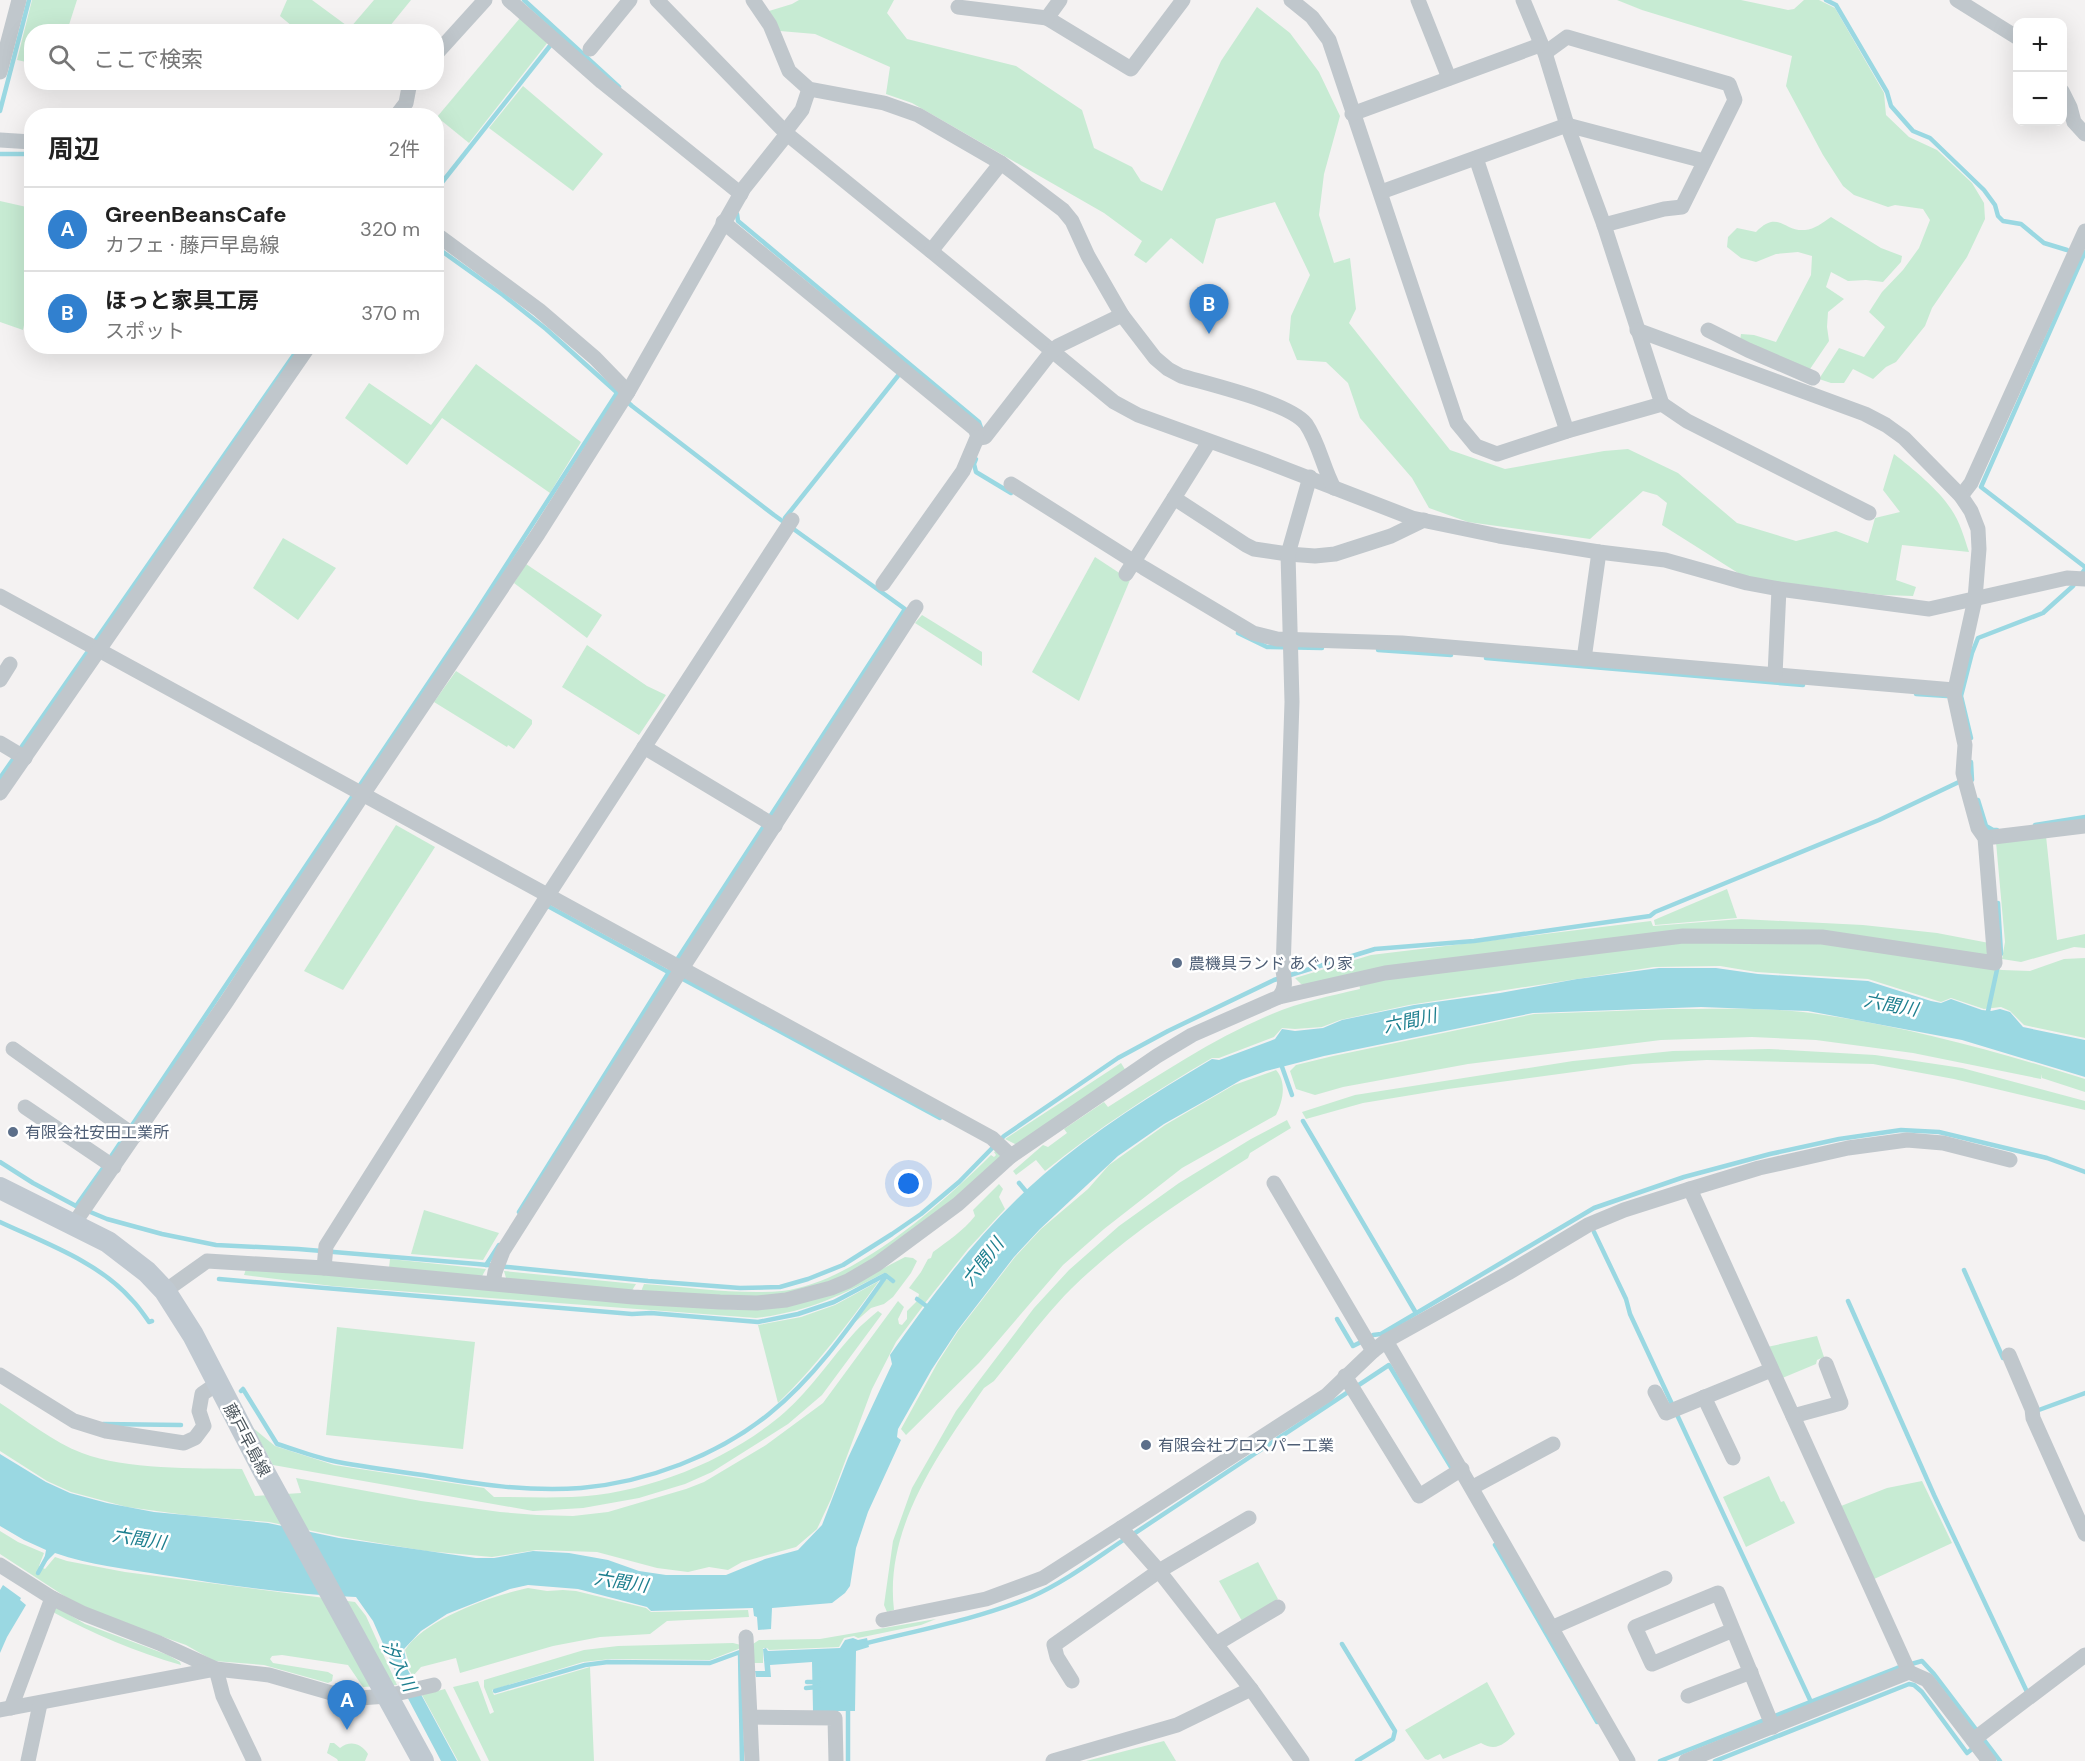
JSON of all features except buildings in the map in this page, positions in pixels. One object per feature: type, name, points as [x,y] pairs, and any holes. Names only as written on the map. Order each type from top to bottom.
[{"type":"main road","name":"藤戸早島線","points":[[0,1188],[76,1220],[124,1253],[165,1291],[193,1335],[262,1468],[389,1693],[423,1761]]},
{"type":"street","points":[[0,72],[19,0]]},
{"type":"street","points":[[444,45],[485,0]]},
{"type":"street","points":[[509,0],[602,82],[741,194]]},
{"type":"street","points":[[590,49],[630,0]]},
{"type":"street","points":[[657,0],[786,133],[1114,402],[1138,415],[1310,477],[1412,518],[1499,536],[1665,560],[1747,583],[1779,589],[1929,609],[2067,578],[2085,579]]},
{"type":"street","points":[[753,0],[770,25],[789,71],[809,89],[902,108],[918,115],[1001,163],[1064,210],[1122,315],[1155,358],[1181,376],[1279,406],[1302,419],[1317,445],[1334,488]]},
{"type":"street","points":[[1047,18],[1060,0]]},
{"type":"street","points":[[958,7],[1047,18],[1131,69],[1183,0]]},
{"type":"street","points":[[1291,0],[1312,17],[1329,40],[1457,423],[1476,446],[1497,454],[1662,404]]},
{"type":"street","points":[[1418,0],[1449,78]]},
{"type":"street","points":[[1523,0],[1604,225],[1662,404],[1686,421],[1869,513]]},
{"type":"street","points":[[1957,0],[2013,35]]},
{"type":"street","points":[[1352,114],[1449,78],[1542,49],[1567,37],[1729,84],[1735,100],[1682,207],[1664,209],[1604,225]]},
{"type":"street","points":[[76,1220],[89,1203],[109,1163],[227,1001],[358,794],[538,534],[626,397],[747,183],[802,110],[809,89]]},
{"type":"street","points":[[402,108],[406,103],[408,90]]},
{"type":"street","points":[[2067,101],[2074,122],[2085,134]]},
{"type":"street","points":[[1381,192],[1567,125],[1704,161]]},
{"type":"street","points":[[0,140],[24,142]]},
{"type":"street","points":[[1476,158],[1568,431]]},
{"type":"street","points":[[931,251],[1001,163]]},
{"type":"street","points":[[723,222],[975,429],[980,438]]},
{"type":"street","points":[[1961,496],[1971,483],[2085,231]]},
{"type":"street","points":[[444,240],[539,310],[595,358],[626,397]]},
{"type":"street","points":[[883,584],[963,471],[980,438],[1052,351],[1122,315]]},
{"type":"street","points":[[1638,330],[1811,392],[1872,417],[1904,438],[1961,496],[1971,511],[1978,529],[1979,549],[1975,600],[1955,695],[1965,745],[1963,773],[1978,828],[1990,838],[2085,826]]},
{"type":"street","points":[[1708,330],[1813,378]]},
{"type":"street","points":[[0,793],[20,755],[303,354]]},
{"type":"street","points":[[1129,568],[1209,442]]},
{"type":"street","points":[[1282,984],[1292,702],[1288,554],[1310,477]]},
{"type":"street","points":[[1011,483],[1129,568],[1253,633],[1291,646],[1379,641],[1452,654],[1584,659],[1775,675],[1955,695]]},
{"type":"street","points":[[1174,498],[1254,549],[1288,554],[1315,556],[1335,554],[1391,536],[1424,520]]},
{"type":"street","points":[[324,1258],[544,897],[789,524]]},
{"type":"street","points":[[1584,659],[1599,552]]},
{"type":"street","points":[[1775,675],[1779,589]]},
{"type":"street","points":[[0,596],[95,651],[1002,1147]]},
{"type":"street","points":[[495,1271],[676,970],[770,823],[916,607]]},
{"type":"street","points":[[0,680],[10,664]]},
{"type":"street","points":[[0,743],[20,755]]},
{"type":"street","points":[[644,747],[770,823]]},
{"type":"street","points":[[165,1291],[207,1260],[324,1258],[495,1271],[633,1297],[757,1303],[786,1300],[831,1288],[877,1264],[958,1204],[1002,1147],[1282,984],[1683,936],[1822,937],[1995,963],[1990,838]]},
{"type":"street","points":[[13,1049],[130,1133]]},
{"type":"street","points":[[25,1107],[109,1163]]},
{"type":"street","points":[[883,1620],[986,1599],[1043,1578],[1126,1534],[1327,1395],[1351,1385],[1373,1351],[1386,1341],[1588,1225],[1624,1210],[1759,1168],[1848,1148],[1907,1140],[1943,1143],[2010,1160]]},
{"type":"street","points":[[1274,1183],[1373,1351]]},
{"type":"street","points":[[1690,1189],[1907,1667],[1927,1680],[1980,1743],[2085,1655]]},
{"type":"street","points":[[1386,1341],[1457,1472],[1473,1487],[1628,1761]]},
{"type":"street","points":[[2009,1355],[2085,1534]]},
{"type":"street","points":[[1793,1416],[1841,1403],[1826,1364]]},
{"type":"street","points":[[1654,1392],[1666,1413],[1771,1370]]},
{"type":"street","points":[[0,1375],[74,1422],[106,1431],[184,1443],[195,1437],[204,1426],[199,1412],[202,1394],[218,1383]]},
{"type":"street","points":[[1351,1385],[1419,1496],[1457,1472]]},
{"type":"street","points":[[1704,1397],[1734,1458]]},
{"type":"street","points":[[1473,1487],[1554,1444]]},
{"type":"street","points":[[1072,1681],[1057,1657],[1054,1645],[1159,1571],[1249,1518]]},
{"type":"street","points":[[1126,1534],[1159,1571],[1251,1689],[1302,1761]]},
{"type":"street","points":[[0,1565],[52,1598],[82,1613],[216,1669],[223,1696],[254,1761]]},
{"type":"street","points":[[1551,1628],[1665,1578]]},
{"type":"street","points":[[1733,1630],[1652,1664],[1635,1627],[1718,1593],[1770,1720]]},
{"type":"street","points":[[6,1709],[52,1598]]},
{"type":"street","points":[[1216,1644],[1278,1607]]},
{"type":"street","points":[[746,1637],[752,1761]]},
{"type":"street","points":[[1686,1761],[1770,1720],[1907,1667]]},
{"type":"street","points":[[6,1709],[216,1669],[269,1675],[342,1696],[360,1698],[434,1685]]},
{"type":"street","points":[[1688,1696],[1751,1672]]},
{"type":"street","points":[[1053,1761],[1178,1725],[1251,1689]]},
{"type":"street","points":[[28,1761],[40,1704]]},
{"type":"street","points":[[750,1717],[835,1718],[836,1761]]},
{"type":"green space","points":[[32,0],[77,0],[69,24],[26,24]]},
{"type":"green space","points":[[287,0],[312,0],[345,24],[290,24],[280,16]]},
{"type":"green space","points":[[374,0],[411,0],[392,24],[353,24]]},
{"type":"green space","points":[[799,0],[894,0],[887,13],[907,39],[1016,66],[1082,110],[1094,148],[1132,167],[1141,181],[1162,191],[1221,61],[1257,7],[1290,33],[1319,72],[1340,116],[1324,174],[1319,215],[1334,263],[1350,258],[1356,309],[1349,323],[1450,450],[1505,469],[1604,451],[1628,449],[1678,473],[1737,523],[1796,541],[1836,531],[1868,543],[1875,518],[1900,512],[1883,490],[1894,454],[1940,494],[1957,519],[1969,552],[1902,545],[1896,580],[1916,587],[1913,596],[1882,595],[1746,578],[1662,525],[1667,503],[1657,495],[1643,491],[1590,539],[1468,522],[1429,508],[1412,478],[1360,418],[1348,383],[1326,362],[1297,360],[1289,340],[1291,316],[1310,275],[1275,202],[1216,219],[1203,264],[1171,238],[1146,263],[1134,255],[1142,241],[1104,213],[912,103],[886,94],[890,67],[815,34],[780,31],[769,11]]},
{"type":"green space","points":[[1617,0],[1741,0],[1788,10],[1794,9],[1804,0],[1819,0],[1835,8],[1884,93],[1886,115],[1909,137],[1937,150],[1972,183],[1984,203],[1985,219],[1967,257],[1932,308],[1925,326],[1896,362],[1886,367],[1873,379],[1853,369],[1844,383],[1831,383],[1819,379],[1839,348],[1864,357],[1885,327],[1869,312],[1882,292],[1903,270],[1919,248],[1930,220],[1923,209],[1895,205],[1888,207],[1854,195],[1843,186],[1823,155],[1786,86],[1792,56],[1642,10]]},
{"type":"green space","points":[[520,18],[548,42],[469,143],[444,123],[444,109]]},
{"type":"green space","points":[[24,32],[24,62],[17,60]]},
{"type":"green space","points":[[523,86],[603,154],[573,191],[489,128]]},
{"type":"green space","points":[[0,201],[24,206],[23,330],[0,322]]},
{"type":"green space","points":[[1831,217],[1881,248],[1902,256],[1901,262],[1883,282],[1848,281],[1831,272],[1826,287],[1844,299],[1828,312],[1829,341],[1810,369],[1740,341],[1741,334],[1754,335],[1776,342],[1811,275],[1812,256],[1798,252],[1776,254],[1756,262],[1741,258],[1727,247],[1728,237],[1737,228],[1756,232],[1770,222],[1805,230]]},
{"type":"green space","points":[[476,364],[581,442],[550,493],[442,418],[407,465],[345,418],[369,383],[431,425]]},
{"type":"green space","points":[[283,538],[336,568],[298,620],[253,588]]},
{"type":"green space","points":[[1095,557],[1130,580],[1079,701],[1032,672]]},
{"type":"green space","points":[[526,564],[602,615],[587,638],[514,583]]},
{"type":"green space","points":[[922,615],[982,652],[982,666],[915,623]]},
{"type":"green space","points":[[587,645],[647,686],[666,695],[639,735],[562,687]]},
{"type":"green space","points":[[456,671],[532,720],[532,724],[514,749],[508,745],[507,747],[434,702]]},
{"type":"green space","points":[[396,825],[435,847],[343,990],[304,971]]},
{"type":"green space","points":[[2046,836],[2057,940],[2085,934],[2085,948],[2074,947],[2021,962],[2002,959],[2005,942],[1996,842]]},
{"type":"green space","points":[[1727,889],[1737,918],[1655,925],[1654,920]]},
{"type":"green space","points":[[1741,919],[1863,925],[1937,933],[1989,943],[1990,957],[1697,932],[1309,985],[1301,984],[1295,978],[1371,955],[1651,921],[1653,926]]},
{"type":"green space","points":[[1696,941],[1827,943],[1919,954],[2002,970],[2030,971],[2064,959],[2085,958],[2085,1038],[2024,1025],[2010,1011],[2001,1007],[1984,1009],[1951,998],[1941,1002],[1868,979],[1756,972],[1720,966],[1654,967],[1409,1005],[1340,1020],[1322,1027],[1282,1028],[1274,1037],[1219,1058],[1212,1058],[1190,1071],[1106,1125],[1045,1171],[1036,1160],[1016,1175],[1013,1171],[1043,1145],[1048,1147],[1067,1133],[1064,1129],[1104,1102],[1108,1107],[1188,1057],[1250,1024],[1293,1006],[1360,989],[1359,982]]},
{"type":"green space","points":[[1670,1009],[1794,1011],[1846,1018],[1916,1032],[1984,1049],[2085,1079],[2085,1092],[2042,1078],[2042,1074],[2041,1079],[1913,1053],[1816,1040],[1752,1037],[1661,1040],[1468,1064],[1343,1087],[1315,1095],[1296,1089],[1290,1071],[1296,1065],[1333,1056],[1534,1014]]},
{"type":"green space","points":[[1769,1049],[1875,1055],[1962,1068],[2085,1101],[2085,1110],[1954,1079],[1873,1064],[1707,1060],[1633,1064],[1448,1089],[1363,1103],[1306,1119],[1302,1112],[1355,1095],[1573,1061],[1673,1051]]},
{"type":"green space","points":[[1121,1063],[1126,1071],[1017,1145],[1005,1139]]},
{"type":"green space","points":[[1276,1070],[1282,1080],[1283,1092],[1276,1115],[1182,1168],[1104,1229],[1063,1265],[979,1363],[906,1435],[901,1429],[958,1331],[1015,1257],[1041,1229],[1088,1189],[1109,1165],[1165,1125],[1234,1085]]},
{"type":"green space","points":[[1287,1120],[1291,1128],[1250,1153],[1248,1158],[1156,1219],[1091,1270],[1051,1310],[994,1381],[984,1388],[934,1464],[906,1520],[893,1579],[894,1610],[887,1612],[884,1605],[893,1541],[912,1488],[956,1411],[1034,1308],[1069,1270],[1119,1226],[1179,1183]]},
{"type":"green space","points":[[998,1149],[1002,1157],[957,1198],[854,1273],[780,1297],[640,1294],[644,1284],[749,1292],[782,1291],[809,1285],[838,1273],[895,1238],[948,1196],[991,1155],[994,1157],[996,1155],[994,1152]]},
{"type":"green space","points":[[999,1184],[1003,1189],[999,1197],[1005,1209],[968,1249],[925,1303],[918,1298],[919,1294],[909,1288],[933,1252],[955,1236],[975,1216],[973,1210]]},
{"type":"green space","points":[[424,1210],[499,1233],[483,1260],[411,1254]]},
{"type":"green space","points":[[905,1257],[917,1261],[893,1297],[884,1304],[871,1308],[854,1323],[886,1279],[893,1283],[895,1280],[884,1273],[823,1302],[791,1312],[756,1318],[332,1286],[244,1275],[246,1269],[250,1268],[737,1310],[780,1307],[836,1293]]},
{"type":"green space","points":[[390,1259],[486,1269],[481,1278],[389,1268]]},
{"type":"green space","points":[[504,1271],[636,1284],[631,1292],[506,1278]]},
{"type":"green space","points":[[879,1281],[831,1344],[778,1403],[758,1325],[801,1317],[835,1305]]},
{"type":"green space","points":[[898,1301],[904,1307],[898,1319],[899,1324],[902,1325],[907,1319],[907,1311],[917,1301],[923,1306],[896,1342],[872,1389],[831,1499],[817,1529],[796,1547],[742,1562],[728,1570],[709,1567],[688,1572],[657,1568],[597,1552],[536,1550],[492,1557],[426,1551],[269,1522],[127,1507],[71,1492],[47,1481],[0,1451],[0,1403],[61,1443],[100,1459],[161,1467],[242,1469],[255,1496],[301,1493],[296,1478],[421,1501],[500,1512],[573,1516],[608,1512],[704,1482],[766,1445],[823,1403]]},
{"type":"green space","points":[[878,1311],[882,1314],[822,1395],[788,1424],[712,1472],[685,1484],[639,1498],[583,1508],[533,1511],[273,1465],[253,1428],[275,1446],[334,1465],[484,1488],[494,1497],[572,1497],[629,1489],[686,1471],[713,1459],[763,1429],[795,1403],[855,1332]]},
{"type":"green space","points":[[337,1327],[475,1342],[463,1449],[326,1435]]},
{"type":"green space","points":[[1817,1336],[1824,1357],[1817,1360],[1816,1364],[1780,1379],[1767,1347]]},
{"type":"green space","points":[[1769,1476],[1781,1502],[1784,1501],[1795,1523],[1746,1547],[1723,1497]]},
{"type":"green space","points":[[1922,1481],[1952,1543],[1872,1580],[1841,1506],[1887,1488]]},
{"type":"green space","points":[[0,1531],[44,1553],[39,1566],[45,1569],[55,1557],[125,1572],[355,1602],[366,1616],[397,1685],[363,1687],[348,1665],[282,1655],[272,1656],[270,1659],[273,1663],[328,1672],[333,1675],[332,1681],[328,1683],[264,1665],[214,1661],[186,1645],[110,1618],[72,1601],[0,1554]]},
{"type":"green space","points":[[1258,1562],[1278,1599],[1242,1621],[1219,1581]]},
{"type":"green space","points":[[528,1588],[547,1591],[576,1591],[646,1608],[651,1612],[748,1610],[749,1617],[667,1621],[650,1634],[600,1637],[553,1646],[460,1673],[456,1658],[421,1667],[413,1676],[404,1662],[408,1660],[405,1650],[427,1628],[461,1610],[497,1596]]},
{"type":"green space","points":[[55,1606],[85,1624],[168,1655],[181,1665],[115,1642],[51,1611]]},
{"type":"green space","points":[[936,1619],[921,1625],[858,1638],[854,1636],[844,1638],[839,1647],[769,1650],[763,1648],[763,1663],[752,1663],[753,1644],[759,1640],[820,1639]]},
{"type":"green space","points":[[733,1643],[741,1645],[741,1648],[710,1660],[611,1659],[583,1662],[492,1690],[494,1695],[590,1667],[594,1761],[489,1761],[453,1687],[478,1681],[490,1714],[494,1712],[484,1687],[484,1680],[584,1650],[618,1646]]},
{"type":"green space","points":[[1487,1682],[1515,1734],[1500,1746],[1491,1747],[1481,1743],[1443,1759],[1440,1754],[1428,1760],[1425,1759],[1405,1730]]},
{"type":"green space","points":[[445,1689],[481,1761],[458,1761],[422,1695]]},
{"type":"green space","points":[[1164,1741],[1176,1761],[1086,1761]]},
{"type":"green space","points":[[330,1743],[340,1748],[351,1743],[355,1744],[362,1747],[368,1754],[365,1761],[338,1761],[327,1753]]},
{"type":"water","points":[[1659,968],[1716,968],[1758,974],[1868,981],[1931,1001],[1941,1003],[1951,999],[1982,1010],[2000,1009],[2010,1012],[2023,1027],[2085,1040],[2085,1077],[1962,1040],[1808,1011],[1701,1007],[1533,1013],[1324,1056],[1241,1080],[1164,1124],[1118,1156],[1040,1229],[1014,1257],[957,1331],[932,1369],[898,1429],[897,1437],[901,1440],[868,1512],[856,1548],[850,1586],[845,1593],[832,1603],[772,1608],[771,1629],[758,1630],[757,1617],[754,1616],[753,1608],[651,1611],[647,1607],[578,1589],[528,1585],[510,1589],[447,1614],[421,1631],[404,1649],[406,1660],[403,1661],[457,1761],[441,1761],[403,1689],[373,1621],[356,1597],[283,1592],[211,1582],[81,1561],[55,1553],[46,1562],[44,1561],[46,1550],[0,1526],[0,1454],[46,1482],[70,1493],[154,1512],[268,1523],[339,1538],[476,1558],[494,1558],[533,1551],[569,1553],[608,1560],[639,1571],[666,1575],[726,1575],[765,1559],[798,1550],[822,1525],[848,1458],[892,1364],[890,1355],[924,1307],[980,1238],[1021,1195],[1083,1143],[1146,1099],[1212,1059],[1219,1060],[1275,1039],[1282,1029],[1295,1031],[1323,1028],[1342,1020],[1414,1005]]},
{"type":"water","points":[[3,1585],[21,1598],[20,1600],[26,1605],[0,1653],[0,1590]]},
{"type":"water","points":[[853,1638],[858,1640],[867,1638],[869,1647],[856,1651],[855,1711],[813,1711],[812,1662],[770,1665],[771,1677],[756,1677],[755,1671],[765,1671],[763,1649],[766,1648],[768,1651],[840,1648],[845,1640]]},
{"type":"waterway","points":[[0,111],[29,0]]},
{"type":"waterway","points":[[524,0],[619,87]]},
{"type":"waterway","points":[[1826,0],[1836,5],[1887,92],[1891,106],[1913,131],[1930,138],[1984,190],[2003,221],[2021,224],[2044,243],[2067,250]]},
{"type":"waterway","points":[[444,180],[553,42]]},
{"type":"waterway","points":[[0,154],[24,154]]},
{"type":"waterway","points":[[737,214],[738,221],[979,422],[981,428]]},
{"type":"waterway","points":[[2085,252],[1981,487],[2085,567]]},
{"type":"waterway","points":[[444,253],[546,329],[632,406],[774,515],[905,609],[669,972],[519,1212]]},
{"type":"waterway","points":[[0,778],[294,354]]},
{"type":"waterway","points":[[785,518],[901,372]]},
{"type":"waterway","points":[[108,1161],[474,615],[617,393]]},
{"type":"waterway","points":[[976,459],[974,464],[976,472],[1011,493]]},
{"type":"waterway","points":[[1971,738],[1961,696],[1978,638],[2043,613],[2073,586],[2085,569]]},
{"type":"waterway","points":[[1238,633],[1267,647],[1322,648]]},
{"type":"waterway","points":[[1378,650],[1451,655]]},
{"type":"waterway","points":[[1486,658],[1803,685]]},
{"type":"waterway","points":[[1916,694],[1947,696]]},
{"type":"waterway","points":[[1971,762],[1972,780]]},
{"type":"waterway","points":[[0,1162],[76,1206],[107,1219],[162,1234],[216,1245],[298,1249],[740,1288],[780,1287],[843,1265],[892,1234],[921,1214],[959,1182],[1004,1136],[1118,1058],[1274,980],[1375,949],[1474,941],[1650,916],[1879,820],[1961,781]]},
{"type":"waterway","points":[[1978,800],[1986,826],[1997,830]]},
{"type":"waterway","points":[[2035,825],[2085,817]]},
{"type":"waterway","points":[[1998,903],[2001,954]]},
{"type":"waterway","points":[[546,905],[670,973]]},
{"type":"waterway","points":[[1987,1016],[1998,965]]},
{"type":"waterway","points":[[681,978],[940,1118]]},
{"type":"waterway","points":[[1281,1064],[1292,1095]]},
{"type":"waterway","points":[[1303,1121],[1416,1313]]},
{"type":"waterway","points":[[1373,1335],[1381,1334],[1594,1208],[1684,1177],[1770,1154],[1839,1139],[1901,1130],[1939,1132],[2047,1158],[2085,1172]]},
{"type":"waterway","points":[[76,1206],[103,1168]]},
{"type":"waterway","points":[[1019,1183],[1029,1195]]},
{"type":"waterway","points":[[0,1222],[88,1264],[119,1287],[137,1305],[149,1322],[152,1321]]},
{"type":"waterway","points":[[1594,1232],[1811,1702]]},
{"type":"waterway","points":[[486,1265],[499,1245]]},
{"type":"waterway","points":[[1964,1270],[2003,1358]]},
{"type":"waterway","points":[[219,1279],[632,1314],[651,1313],[758,1322],[798,1314],[834,1302],[885,1275],[893,1281]]},
{"type":"waterway","points":[[241,1391],[243,1389],[277,1444],[322,1458],[502,1486],[561,1489],[606,1485],[656,1473],[680,1464],[704,1454],[749,1429],[786,1399],[817,1367],[886,1276]]},
{"type":"waterway","points":[[917,1299],[929,1308]]},
{"type":"waterway","points":[[1848,1301],[1934,1495],[2028,1694]]},
{"type":"waterway","points":[[1337,1319],[1353,1346],[1361,1342]]},
{"type":"waterway","points":[[1132,1535],[1389,1365],[1454,1472]]},
{"type":"waterway","points":[[2036,1411],[2085,1393]]},
{"type":"waterway","points":[[103,1424],[181,1425]]},
{"type":"waterway","points":[[863,1644],[969,1618],[1031,1597],[1068,1577],[1125,1539]]},
{"type":"waterway","points":[[1495,1545],[1597,1722]]},
{"type":"waterway","points":[[38,1573],[47,1557]]},
{"type":"waterway","points":[[1342,1644],[1395,1731],[1393,1739],[1357,1761]]},
{"type":"waterway","points":[[495,1691],[585,1665],[608,1662],[710,1663],[740,1652],[742,1761]]},
{"type":"waterway","points":[[1660,1761],[1897,1668],[1922,1661],[2000,1761]]},
{"type":"waterway","points":[[807,1682],[818,1682]]},
{"type":"waterway","points":[[1715,1761],[1909,1684],[1922,1692],[1967,1753],[1976,1746]]},
{"type":"waterway","points":[[806,1688],[818,1687]]},
{"type":"waterway","points":[[848,1707],[848,1761]]},
{"type":"place","name":"ほっと家具工房","points":[[1209,334]]},
{"type":"place","name":"農機具ランド あぐり家","points":[[1177,963]]},
{"type":"place","name":"有限会社安田工業所","points":[[13,1132]]},
{"type":"place","name":"有限会社プロスパー工業","points":[[1146,1445]]},
{"type":"place","name":"GreenBeansCafe","points":[[347,1730]]},
{"type":"water label","name":"六間川","points":[[1891,1005]]},
{"type":"water label","name":"六間川","points":[[1410,1021]]},
{"type":"water label","name":"六間川","points":[[983,1262]]},
{"type":"water label","name":"六間川","points":[[139,1539]]},
{"type":"water label","name":"六間川","points":[[621,1582]]},
{"type":"water label","name":"汐入川","points":[[399,1666]]}]
